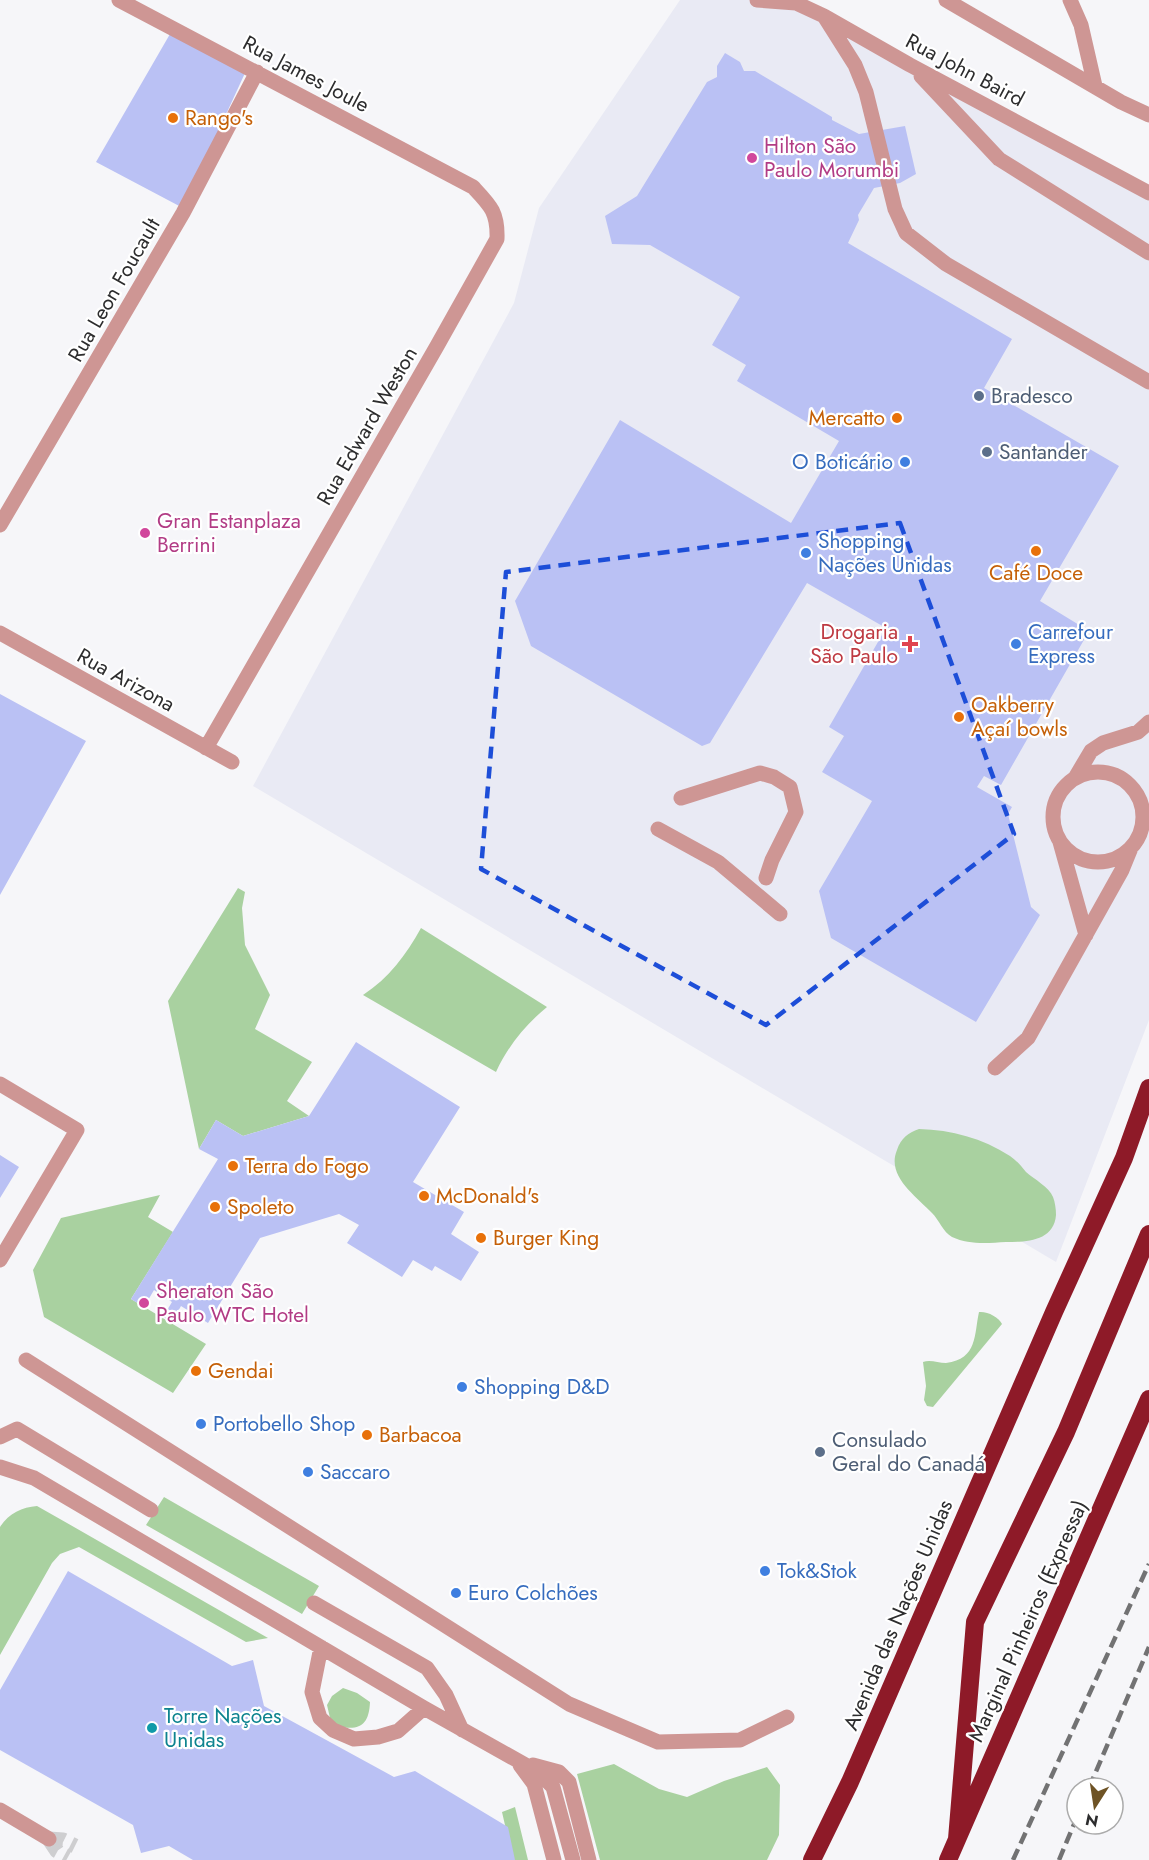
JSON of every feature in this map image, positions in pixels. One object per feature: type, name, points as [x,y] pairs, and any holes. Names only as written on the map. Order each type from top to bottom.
[{"type":"highway","name":"Avenida das Nações Unidas","points":[[812,1860],[850,1782],[1054,1312],[1124,1158],[1149,1088]]},
{"type":"highway","points":[[957,1839],[975,1622],[1066,1432],[1149,1234]]},
{"type":"highway","name":"Marginal Pinheiros (Expressa)","points":[[948,1860],[1149,1399]]},
{"type":"street","name":"Rua James Joule","points":[[119,0],[473,187]]},
{"type":"street","name":"Rua John Baird","points":[[757,0],[796,3],[824,16],[1149,194]]},
{"type":"street","points":[[946,0],[1121,102],[1149,115]]},
{"type":"street","points":[[1070,0],[1081,25],[1095,86]]},
{"type":"street","points":[[824,16],[855,65],[866,92],[895,209],[906,233],[946,264],[1149,382]]},
{"type":"street","points":[[910,65],[999,159],[1149,253]]},
{"type":"street","name":"Rua Leon Foucault","points":[[0,525],[183,213],[257,72]]},
{"type":"street","name":"Rua Edward Weston","points":[[206,748],[497,239],[498,222],[491,206],[473,187]]},
{"type":"street","name":"Rua Arizona","points":[[1,637],[232,762]]},
{"type":"street","points":[[1075,778],[1091,751],[1103,743],[1138,732],[1149,722]]},
{"type":"street","points":[[1060,842],[1070,853],[1082,860],[1097,863],[1111,861],[1125,854],[1136,844],[1143,830],[1146,817],[1141,800],[1126,781],[1104,772],[1089,772],[1075,778],[1064,787],[1056,800],[1053,814],[1054,829],[1060,842],[1086,935]]},
{"type":"street","points":[[681,798],[760,773],[774,777],[790,787],[796,812],[772,860],[766,878]]},
{"type":"street","points":[[658,829],[717,862],[780,914]]},
{"type":"street","points":[[995,1068],[1028,1038],[1122,870],[1131,848]]},
{"type":"street","points":[[0,1084],[77,1130],[0,1260]]},
{"type":"street","points":[[26,1360],[570,1704],[658,1742],[740,1740],[787,1717]]},
{"type":"street","points":[[0,1437],[17,1429],[151,1510]]},
{"type":"street","points":[[0,1467],[34,1479],[423,1708],[538,1772],[553,1787],[573,1860]]},
{"type":"street","points":[[314,1603],[427,1668],[446,1695],[462,1730]]},
{"type":"street","points":[[321,1647],[312,1692],[320,1718],[333,1730],[354,1739],[378,1737],[398,1731],[423,1708]]},
{"type":"street","points":[[519,1763],[534,1784],[554,1860]]},
{"type":"street","points":[[519,1763],[545,1767],[559,1772],[569,1782],[589,1860]]},
{"type":"street","points":[[0,1810],[50,1839]]},
{"type":"highlighted area","points":[[900,523],[1014,834],[766,1025],[481,869],[506,572]]},
{"type":"shaded area","points":[[680,0],[761,0],[796,3],[1149,193],[1149,1020],[1056,1262],[253,786],[514,303],[539,208]]},
{"type":"green space","points":[[238,888],[245,892],[242,908],[245,945],[270,995],[255,1029],[312,1062],[287,1101],[309,1116],[243,1136],[216,1120],[199,1149],[168,1001]]},
{"type":"green space","points":[[421,928],[547,1007],[518,1037],[496,1072],[363,995],[396,965]]},
{"type":"green space","points":[[919,1129],[966,1136],[989,1144],[1012,1158],[1051,1193],[1056,1215],[1050,1230],[1038,1238],[1014,1242],[972,1242],[958,1240],[949,1235],[932,1213],[904,1185],[896,1168],[895,1159],[901,1142],[908,1134]]},
{"type":"green space","points":[[160,1195],[148,1217],[173,1232],[131,1299],[206,1344],[173,1393],[44,1317],[33,1270],[61,1218]]},
{"type":"green space","points":[[979,1312],[992,1315],[1002,1324],[933,1407],[927,1406],[924,1400],[926,1386],[923,1362],[946,1363],[964,1356],[973,1344]]},
{"type":"green space","points":[[164,1497],[319,1586],[302,1614],[146,1525]]},
{"type":"green space","points":[[37,1506],[268,1638],[246,1642],[79,1547],[60,1554],[52,1563],[0,1655],[0,1527],[16,1512]]},
{"type":"green space","points":[[343,1688],[357,1693],[370,1702],[368,1717],[357,1727],[337,1726],[330,1718],[327,1705],[332,1696]]},
{"type":"green space","points":[[614,1764],[659,1789],[687,1797],[724,1781],[767,1767],[780,1785],[779,1835],[767,1860],[600,1860],[577,1774]]},
{"type":"green space","points":[[515,1807],[528,1860],[513,1860],[502,1812]]},
{"type":"building","name":"Rango's","points":[[170,34],[245,73],[183,208],[96,162]]},
{"type":"building","name":"Shopping Nações Unidas","points":[[725,53],[740,62],[744,71],[755,71],[832,117],[832,120],[859,134],[905,126],[916,174],[900,183],[874,188],[858,215],[859,220],[848,243],[1012,339],[984,388],[1119,466],[1040,601],[1089,631],[1001,785],[984,776],[977,787],[1012,807],[1008,814],[1031,907],[1040,915],[976,1022],[831,938],[819,891],[872,801],[822,772],[844,736],[829,727],[886,628],[807,583],[710,743],[702,746],[531,646],[515,601],[620,420],[791,523],[839,441],[737,381],[746,365],[712,345],[740,297],[650,245],[612,244],[605,216],[637,196],[707,82],[717,77],[717,66]]},
{"type":"building","points":[[0,694],[86,741],[0,895]]},
{"type":"building","points":[[356,1042],[460,1107],[413,1182],[464,1212],[451,1234],[479,1252],[461,1281],[435,1266],[432,1271],[413,1260],[402,1277],[347,1243],[359,1225],[339,1214],[260,1238],[208,1323],[181,1306],[172,1322],[163,1317],[172,1302],[154,1290],[144,1307],[131,1299],[218,1159],[199,1149],[216,1120],[243,1136],[309,1116]]},
{"type":"building","points":[[0,1155],[19,1167],[0,1198]]},
{"type":"building","name":"Torre Nações Unidas","points":[[68,1571],[232,1666],[253,1660],[264,1706],[394,1777],[415,1771],[508,1827],[515,1860],[193,1860],[169,1846],[141,1853],[133,1825],[0,1750],[0,1690]]},
{"type":"tunnel","points":[[49,1839],[57,1851],[68,1857]]},
{"type":"tunnel","points":[[49,1839],[63,1840],[75,1846]]},
{"type":"railway","points":[[1013,1860],[1149,1564]]},
{"type":"railway","points":[[1094,1776],[1149,1647]]},
{"type":"railway","points":[[1059,1860],[1069,1836]]},
{"type":"place","name":"Rango's","points":[[173,118]]},
{"type":"place","name":"Hilton São Paulo Morumbi","points":[[752,158]]},
{"type":"place","name":"Bradesco","points":[[979,396]]},
{"type":"place","name":"Mercatto","points":[[897,418]]},
{"type":"place","name":"Santander","points":[[987,452]]},
{"type":"place","name":"O Boticário","points":[[905,462]]},
{"type":"place","name":"Gran Estanplaza Berrini","points":[[145,533]]},
{"type":"place","name":"Café Doce","points":[[1036,551]]},
{"type":"place","name":"Shopping Nações Unidas","points":[[806,553]]},
{"type":"place","name":"Drogaria São Paulo","points":[[910,644]]},
{"type":"place","name":"Carrefour Express","points":[[1016,644]]},
{"type":"place","name":"Oakberry Açaí bowls","points":[[959,717]]},
{"type":"place","name":"Terra do Fogo","points":[[233,1166]]},
{"type":"place","name":"McDonald's","points":[[424,1196]]},
{"type":"place","name":"Spoleto","points":[[215,1207]]},
{"type":"place","name":"Burger King","points":[[481,1238]]},
{"type":"place","name":"Sheraton São Paulo WTC Hotel","points":[[144,1303]]},
{"type":"place","name":"Gendai","points":[[196,1371]]},
{"type":"place","name":"Shopping D&D","points":[[462,1387]]},
{"type":"place","name":"Portobello Shop","points":[[201,1424]]},
{"type":"place","name":"Barbacoa","points":[[367,1435]]},
{"type":"place","name":"Consulado Geral do Canadá","points":[[820,1452]]},
{"type":"place","name":"Saccaro","points":[[308,1472]]},
{"type":"place","name":"Tok&Stok","points":[[765,1571]]},
{"type":"place","name":"Euro Colchões","points":[[456,1593]]},
{"type":"place","name":"Torre Nações Unidas","points":[[152,1728]]}]
